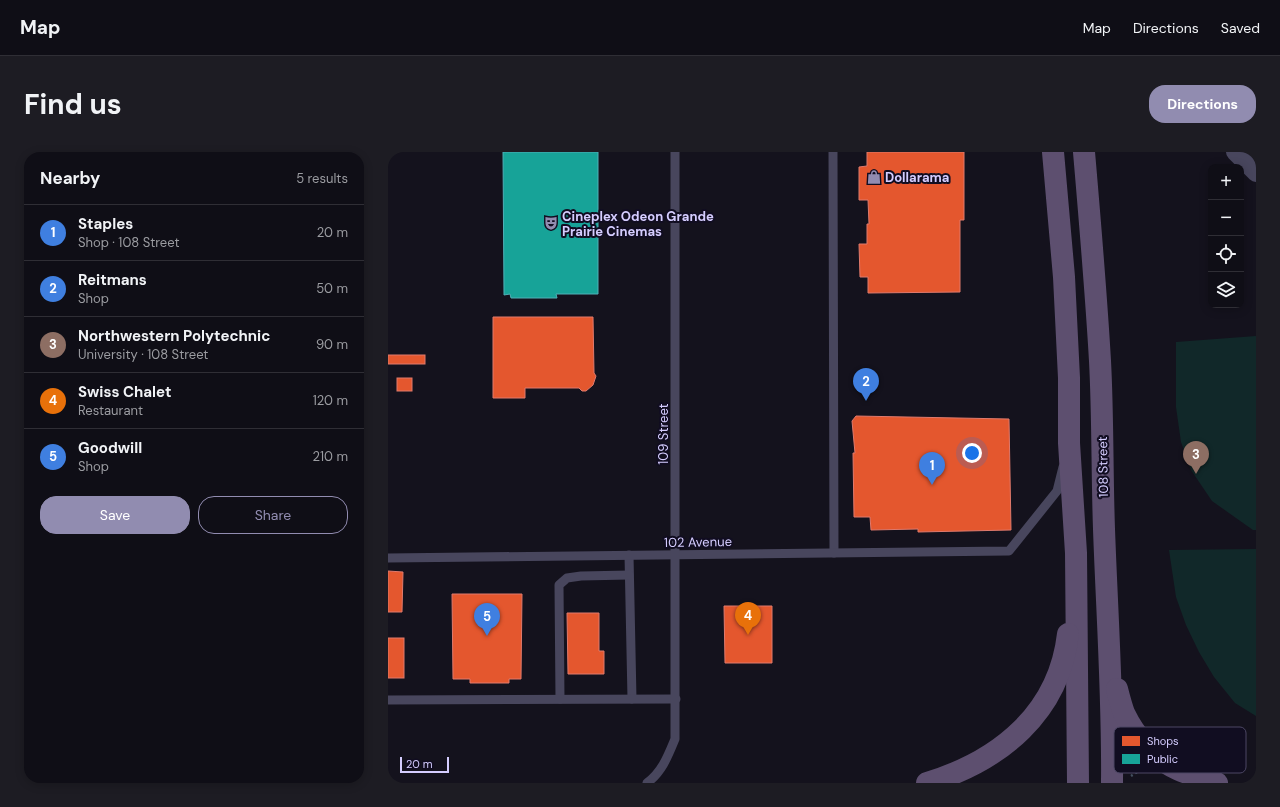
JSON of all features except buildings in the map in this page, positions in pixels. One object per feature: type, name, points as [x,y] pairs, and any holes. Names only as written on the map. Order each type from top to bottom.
[{"type":"main road","points":[[1053,152],[1064,277],[1069,371],[1069,443],[1076,553],[1078,783]]},
{"type":"main road","name":"108 Street","points":[[1084,152],[1100,362],[1104,529],[1116,727]]},
{"type":"main road","points":[[927,783],[945,778],[972,766],[995,752],[1018,734],[1036,714],[1052,689],[1062,660],[1068,629],[1076,553]]},
{"type":"main road","points":[[1111,666],[1124,712],[1132,727]]},
{"type":"main road","points":[[1189,773],[1217,783]]},
{"type":"street","points":[[1235,152],[1256,173]]},
{"type":"lane","name":"109 Street","points":[[647,783],[655,777],[665,762],[675,739],[675,152]]},
{"type":"lane","points":[[833,152],[834,553]]},
{"type":"lane","name":"102 Avenue","points":[[388,558],[1009,551],[1057,491],[1069,443]]},
{"type":"lane","points":[[629,555],[632,699]]},
{"type":"lane","points":[[560,699],[559,584],[567,578],[581,576],[630,576]]},
{"type":"lane","points":[[388,700],[676,699]]},
{"type":"path","points":[[1120,780],[1134,773]]},
{"type":"green space","points":[[1256,336],[1256,530],[1253,530],[1212,501],[1191,470],[1181,442],[1176,407],[1176,342]]},
{"type":"green space","points":[[1256,549],[1256,716],[1235,703],[1214,677],[1199,652],[1186,625],[1176,597],[1169,550]]},
{"type":"place","name":"Dollarama","points":[[874,177]]},
{"type":"place","name":"Cineplex Odeon Grande Prairie Cinemas","points":[[551,223]]},
{"type":"place","name":"Reitmans","points":[[866,401]]},
{"type":"place","name":"Northwestern Polytechnic","points":[[1196,474]]},
{"type":"place","name":"Staples","points":[[932,485]]},
{"type":"place","name":"Swiss Chalet","points":[[748,635]]},
{"type":"place","name":"Goodwill","points":[[487,636]]}]
